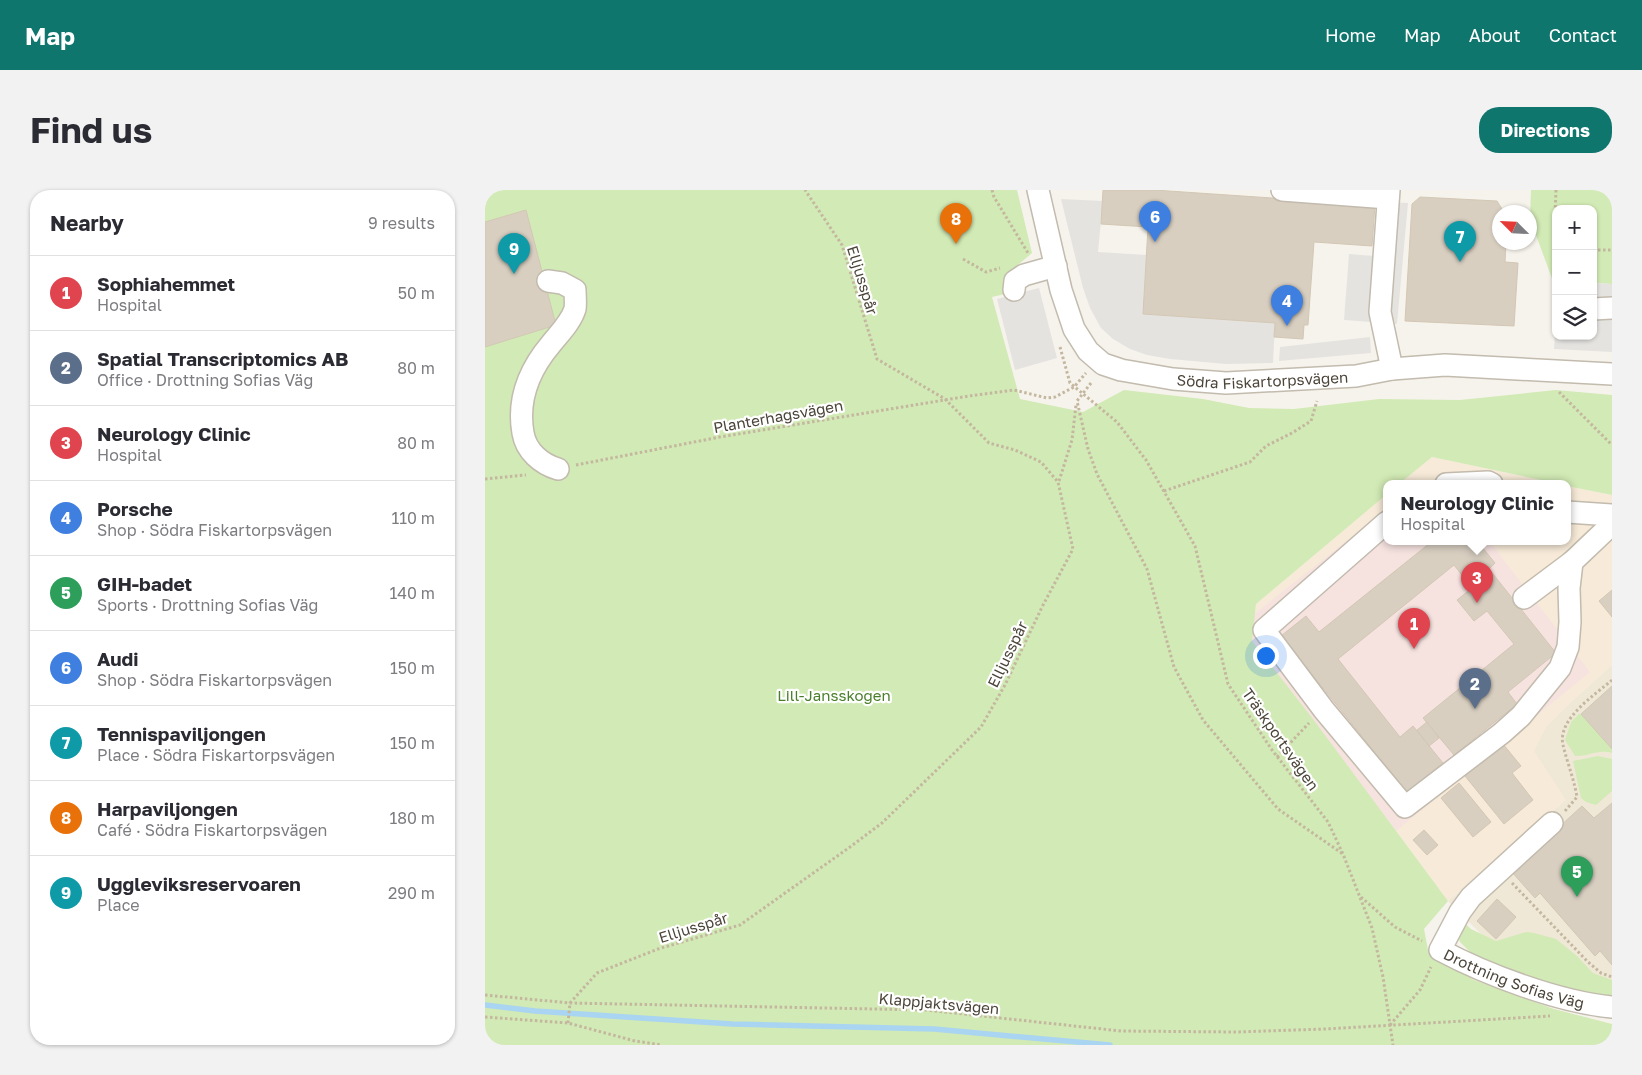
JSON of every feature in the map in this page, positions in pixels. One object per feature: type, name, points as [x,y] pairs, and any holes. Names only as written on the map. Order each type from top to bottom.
[{"type":"street","name":"Södra Fiskartorpsvägen","points":[[1038,190],[1048,268],[1061,290],[1075,329],[1088,351],[1103,364],[1121,370],[1173,379],[1226,383],[1356,376],[1392,369],[1445,366],[1612,374]]},
{"type":"street","points":[[1282,190],[1387,193],[1380,312],[1392,369]]},
{"type":"street","points":[[1014,290],[1015,281],[1023,275],[1048,268]]},
{"type":"street","points":[[548,282],[562,283],[575,290],[575,309],[564,328],[532,370],[521,403],[521,423],[524,441],[537,459],[558,469]]},
{"type":"street","points":[[1597,309],[1612,308]]},
{"type":"street","points":[[1571,512],[1612,515]]},
{"type":"street","points":[[1524,598],[1572,562],[1612,524]]},
{"type":"street","points":[[1383,526],[1264,630],[1324,710],[1405,807],[1502,733],[1521,716],[1560,668],[1568,647],[1570,622],[1569,588],[1572,562]]},
{"type":"street","name":"Drottning Sofias Väg","points":[[1558,818],[1471,897],[1460,912],[1440,950],[1466,964],[1566,999],[1612,1007]]},
{"type":"path","name":"Elljusspår","points":[[570,1003],[597,974],[658,948],[740,924],[850,848],[882,823],[981,727],[1005,685],[1042,607],[1073,549],[1058,482],[1041,462],[1015,450],[989,443],[945,400],[877,359],[842,245],[805,190]]},
{"type":"path","points":[[992,190],[993,197],[1021,243],[1048,268]]},
{"type":"path","points":[[1555,190],[1555,205]]},
{"type":"path","points":[[1597,250],[1612,250]]},
{"type":"path","points":[[963,259],[986,272],[1005,266]]},
{"type":"path","points":[[1065,366],[1070,383],[1074,387]]},
{"type":"path","points":[[1058,482],[1072,440],[1077,401],[1091,384]]},
{"type":"path","points":[[1553,386],[1612,445]]},
{"type":"path","name":"Planterhagsvägen","points":[[558,469],[720,437],[945,400],[1014,390],[1047,398],[1055,397],[1074,387]]},
{"type":"path","name":"Träskportsvägen","points":[[1074,387],[1117,422],[1146,460],[1195,546],[1228,684],[1277,757],[1327,822],[1343,854],[1372,928],[1383,977],[1393,1045]]},
{"type":"path","points":[[1077,401],[1088,449],[1097,474],[1147,568],[1174,667],[1203,720],[1278,808],[1343,854]]},
{"type":"path","points":[[1164,491],[1250,462],[1266,446],[1311,421],[1317,402]]},
{"type":"path","points":[[485,479],[527,475]]},
{"type":"path","points":[[1558,818],[1577,797],[1574,779],[1562,742],[1564,726],[1573,715],[1612,680]]},
{"type":"path","points":[[1277,757],[1324,710]]},
{"type":"path","points":[[1500,870],[1589,962],[1601,973],[1612,977]]},
{"type":"path","points":[[1359,896],[1395,927],[1440,950],[1420,990],[1390,1026]]},
{"type":"path","name":"Klappjaktsvägen","points":[[485,995],[570,1003],[926,1010],[1121,1031],[1236,1032],[1390,1026],[1556,1016],[1566,999]]},
{"type":"path","points":[[568,1023],[570,1003]]},
{"type":"path","points":[[485,1017],[568,1023],[635,1041],[662,1045]]},
{"type":"shaded area","points":[[1061,199],[1103,201],[1098,252],[1147,255],[1143,314],[1275,323],[1273,363],[1226,364],[1170,359],[1147,355],[1130,349],[1113,339],[1101,328],[1090,308],[1083,288]]},
{"type":"shaded area","points":[[1392,202],[1408,203],[1397,324],[1344,320],[1349,254],[1387,257]]},
{"type":"shaded area","points":[[1597,283],[1612,284],[1612,352],[1554,349],[1555,340],[1597,340]]},
{"type":"shaded area","points":[[1039,288],[1057,358],[1015,370],[997,299]]},
{"type":"shaded area","points":[[1370,337],[1371,353],[1279,361],[1280,347]]},
{"type":"shaded area","points":[[1432,457],[1541,480],[1404,480]]},
{"type":"shaded area","points":[[1571,487],[1612,495],[1612,665],[1547,727],[1566,800],[1448,901],[1313,719],[1252,641],[1256,604],[1383,497],[1383,545],[1571,545]]},
{"type":"shaded area","points":[[1383,512],[1383,545],[1492,545],[1590,672],[1396,831],[1239,626]]},
{"type":"shaded area","points":[[1612,665],[1612,985],[1492,945],[1448,901],[1566,800],[1534,751],[1546,727]]},
{"type":"green space","name":"Lill-Jansskogen","points":[[485,190],[1017,190],[1032,253],[1013,270],[1007,281],[1005,294],[992,297],[1020,399],[1083,412],[1124,390],[1203,399],[1249,408],[1294,409],[1379,399],[1460,400],[1556,390],[1612,395],[1612,495],[1571,487],[1571,480],[1541,480],[1432,457],[1404,480],[1383,480],[1383,497],[1256,604],[1252,641],[1313,719],[1448,901],[1424,929],[1428,950],[1474,980],[1554,1009],[1612,1024],[1612,1045],[485,1045]]},
{"type":"green space","points":[[1531,190],[1612,190],[1612,284],[1597,283],[1597,205],[1552,205],[1552,278],[1537,238],[1537,205],[1530,205]]},
{"type":"green space","points":[[1579,714],[1612,749],[1612,753],[1601,752],[1575,756],[1565,740],[1571,722]]},
{"type":"green space","points":[[1598,756],[1612,759],[1612,791],[1596,805],[1586,802],[1581,798],[1573,761]]},
{"type":"green space","points":[[1460,919],[1471,929],[1496,941],[1526,932],[1556,939],[1577,956],[1593,973],[1612,980],[1612,997],[1562,990],[1476,958],[1460,942],[1456,930]]},
{"type":"building","points":[[1103,190],[1154,190],[1375,205],[1372,246],[1314,242],[1308,325],[1304,325],[1303,339],[1274,337],[1275,323],[1143,314],[1148,227],[1101,224]]},
{"type":"building","points":[[1420,197],[1497,201],[1500,205],[1492,205],[1492,250],[1506,250],[1505,262],[1518,263],[1514,326],[1405,321],[1412,204]]},
{"type":"building","points":[[526,210],[556,325],[485,347],[485,222]]},
{"type":"building","points":[[1428,545],[1473,545],[1477,550],[1482,547],[1495,563],[1489,569],[1556,653],[1508,692],[1517,704],[1454,755],[1423,718],[1514,644],[1487,611],[1474,621],[1457,600],[1472,588],[1454,565],[1338,659],[1400,737],[1413,726],[1443,763],[1407,792],[1281,636],[1306,616],[1319,632]]},
{"type":"building","points":[[1612,590],[1612,617],[1599,601]]},
{"type":"building","points":[[1612,686],[1612,749],[1581,714]]},
{"type":"building","points":[[1427,722],[1439,738],[1429,746],[1417,730]]},
{"type":"building","points":[[1503,744],[1521,766],[1512,773],[1533,800],[1504,824],[1465,776]]},
{"type":"building","points":[[1459,783],[1491,822],[1473,837],[1441,798]]},
{"type":"building","points":[[1612,803],[1612,965],[1600,951],[1595,956],[1540,893],[1535,898],[1511,871],[1582,806],[1594,818]]},
{"type":"building","points":[[1424,830],[1438,845],[1427,855],[1413,840]]},
{"type":"building","points":[[1497,899],[1516,917],[1496,939],[1477,921]]},
{"type":"waterway","points":[[485,1005],[535,1011],[732,1024],[934,1029],[1110,1045]]},
{"type":"place","name":"Audi","points":[[1155,242]]},
{"type":"place","name":"Harpaviljongen","points":[[956,244]]},
{"type":"place","name":"Tennispaviljongen","points":[[1460,262]]},
{"type":"place","name":"Uggleviksreservoaren","points":[[514,274]]},
{"type":"place","name":"Porsche","points":[[1287,326]]},
{"type":"place","name":"Neurology Clinic","points":[[1477,603]]},
{"type":"place","name":"Sophiahemmet","points":[[1414,649]]},
{"type":"place","name":"Spatial Transcriptomics AB","points":[[1475,709]]},
{"type":"place","name":"GIH-badet","points":[[1577,897]]}]
